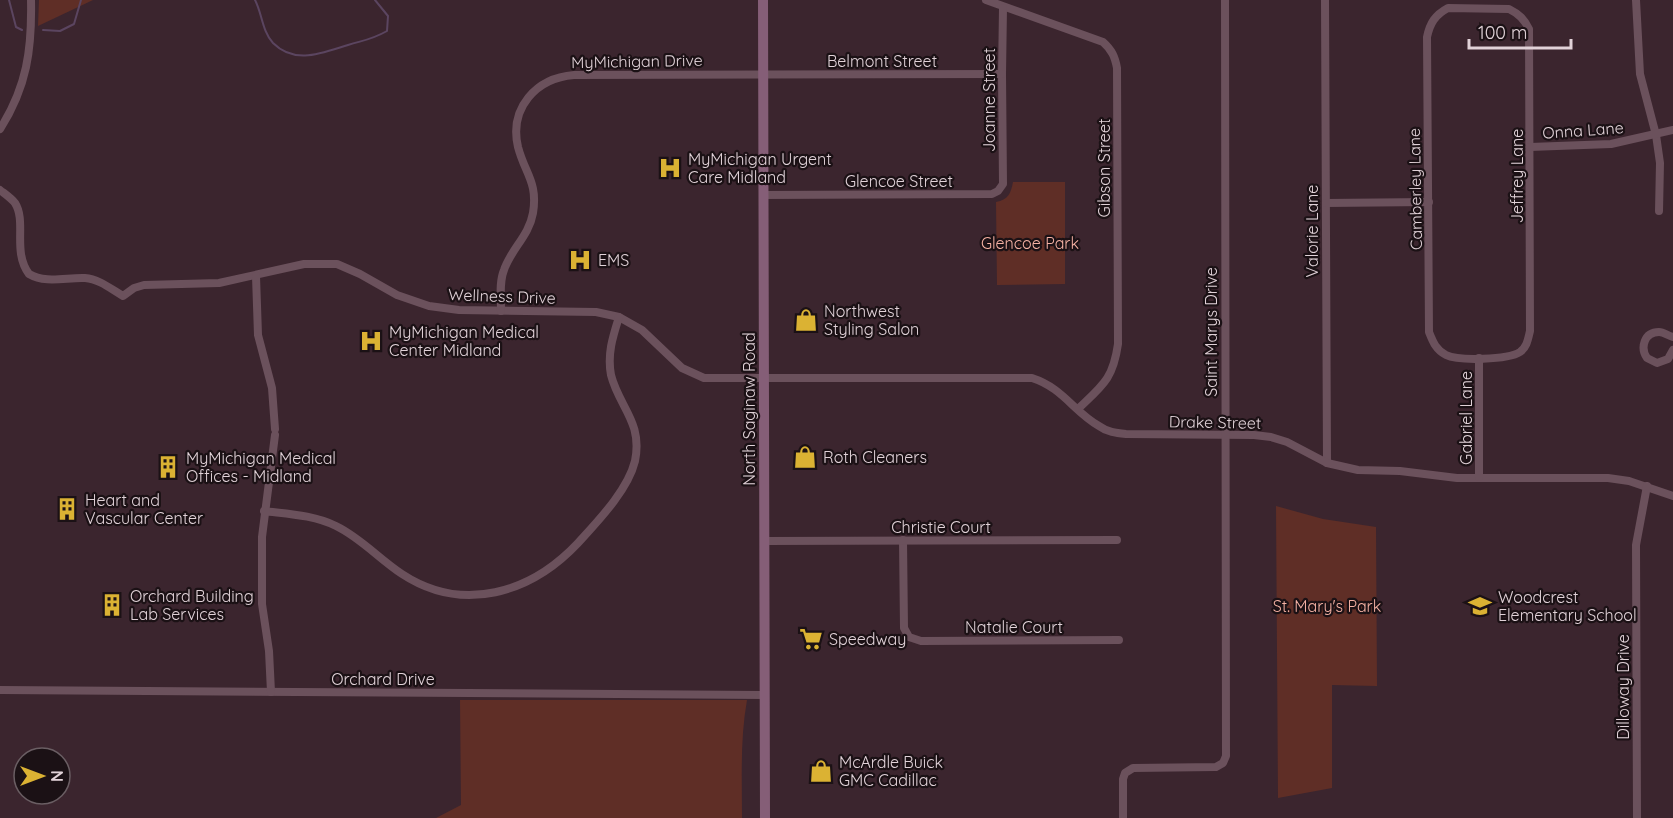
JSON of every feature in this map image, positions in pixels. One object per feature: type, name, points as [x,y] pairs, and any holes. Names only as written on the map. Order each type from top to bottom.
[{"type":"main road","name":"North Saginaw Road","points":[[763,0],[765,818]]},
{"type":"street","points":[[0,129],[16,100],[28,64],[31,44],[31,0]]},
{"type":"street","name":"Gibson Street","points":[[986,0],[1103,42],[1110,48],[1117,68],[1118,344],[1115,365],[1103,385],[1078,409]]},
{"type":"street","name":"Saint Marys Drive","points":[[1123,818],[1125,773],[1133,768],[1216,767],[1223,763],[1227,748],[1225,0]]},
{"type":"street","name":"Valorie Lane","points":[[1325,0],[1327,463]]},
{"type":"street","points":[[1636,0],[1640,74],[1656,135],[1660,163],[1659,211]]},
{"type":"street","name":"Joanne Street","points":[[998,191],[1004,184],[1003,8]]},
{"type":"street","name":"Camberley Lane","points":[[1465,8],[1448,8],[1441,12],[1430,26],[1427,37],[1430,333],[1439,351],[1448,356],[1479,358]]},
{"type":"street","name":"Jeffrey Lane","points":[[1465,8],[1509,9],[1517,13],[1529,29],[1530,48],[1530,331],[1527,344],[1521,351],[1511,356],[1479,358]]},
{"type":"street","name":"Belmont Street","points":[[763,74],[1002,74]]},
{"type":"street","name":"MyMichigan Drive","points":[[501,310],[501,280],[504,270],[526,235],[533,214],[533,185],[518,147],[517,130],[521,111],[536,90],[547,81],[574,75],[763,74]]},
{"type":"street","name":"Onna Lane","points":[[1530,147],[1611,144],[1673,130]]},
{"type":"street","name":"Wellness Drive","points":[[0,190],[12,200],[19,212],[22,261],[29,274],[45,279],[86,278],[95,280],[123,296],[134,288],[144,285],[219,283],[304,264],[328,263],[349,268],[397,295],[418,303],[450,309],[596,312],[619,317],[642,330],[676,364],[693,374],[715,379],[764,379]]},
{"type":"street","name":"Glencoe Street","points":[[764,195],[992,194],[998,191]]},
{"type":"street","points":[[1326,203],[1429,202]]},
{"type":"street","points":[[256,276],[258,335],[273,394],[275,432],[262,537],[262,604],[269,651],[271,692]]},
{"type":"street","points":[[264,512],[312,518],[336,526],[360,540],[413,581],[435,590],[479,595],[503,591],[526,582],[557,562],[573,548],[623,489],[631,472],[636,452],[635,431],[616,388],[610,363],[612,339],[619,317]]},
{"type":"street","points":[[1652,333],[1664,333],[1671,337],[1673,348],[1671,355],[1663,362],[1652,361],[1644,353],[1644,342],[1652,333]]},
{"type":"street","name":"Gabriel Lane","points":[[1479,358],[1479,477]]},
{"type":"street","name":"Drake Street","points":[[764,379],[1032,378],[1053,387],[1097,425],[1110,432],[1271,437],[1287,442],[1327,463],[1358,470],[1400,471],[1443,477],[1608,478],[1629,481],[1673,496]]},
{"type":"street","name":"Dilloway Drive","points":[[1637,818],[1636,554],[1639,522],[1647,486]]},
{"type":"street","name":"Natalie Court","points":[[903,540],[904,628],[909,637],[921,641],[1119,640]]},
{"type":"street","name":"Christie Court","points":[[765,541],[1117,540]]},
{"type":"street","name":"Orchard Drive","points":[[0,690],[765,694]]},
{"type":"green space","points":[[39,0],[93,0],[38,26]]},
{"type":"green space","name":"Glencoe Park","points":[[1013,182],[1065,182],[1065,284],[997,285],[996,202],[1008,195]]},
{"type":"green space","name":"St. Mary's Park","points":[[1276,506],[1323,519],[1376,527],[1377,686],[1332,685],[1332,788],[1278,798]]},
{"type":"green space","points":[[460,700],[747,700],[742,744],[742,818],[436,818],[461,805]]},
{"type":"waterway","points":[[9,0],[16,27],[22,30]]},
{"type":"waterway","points":[[43,30],[60,31],[74,24],[81,0]]},
{"type":"waterway","points":[[255,0],[273,43],[281,50],[300,55],[319,54],[372,38],[387,31],[388,16],[375,0]]},
{"type":"place","name":"MyMichigan Urgent Care Midland","points":[[670,168]]},
{"type":"place","name":"EMS","points":[[580,260]]},
{"type":"place","name":"Northwest Styling Salon","points":[[806,320]]},
{"type":"place","name":"MyMichigan Medical Center Midland","points":[[371,341]]},
{"type":"place","name":"Roth Cleaners","points":[[805,457]]},
{"type":"place","name":"MyMichigan Medical Offices - Midland","points":[[168,467]]},
{"type":"place","name":"Heart and Vascular Center","points":[[67,509]]},
{"type":"place","name":"Orchard Building Lab Services","points":[[112,605]]},
{"type":"place","name":"Woodcrest Elementary School","points":[[1480,606]]},
{"type":"place","name":"Speedway","points":[[811,639]]},
{"type":"place","name":"McArdle Buick GMC Cadillac","points":[[821,771]]}]
